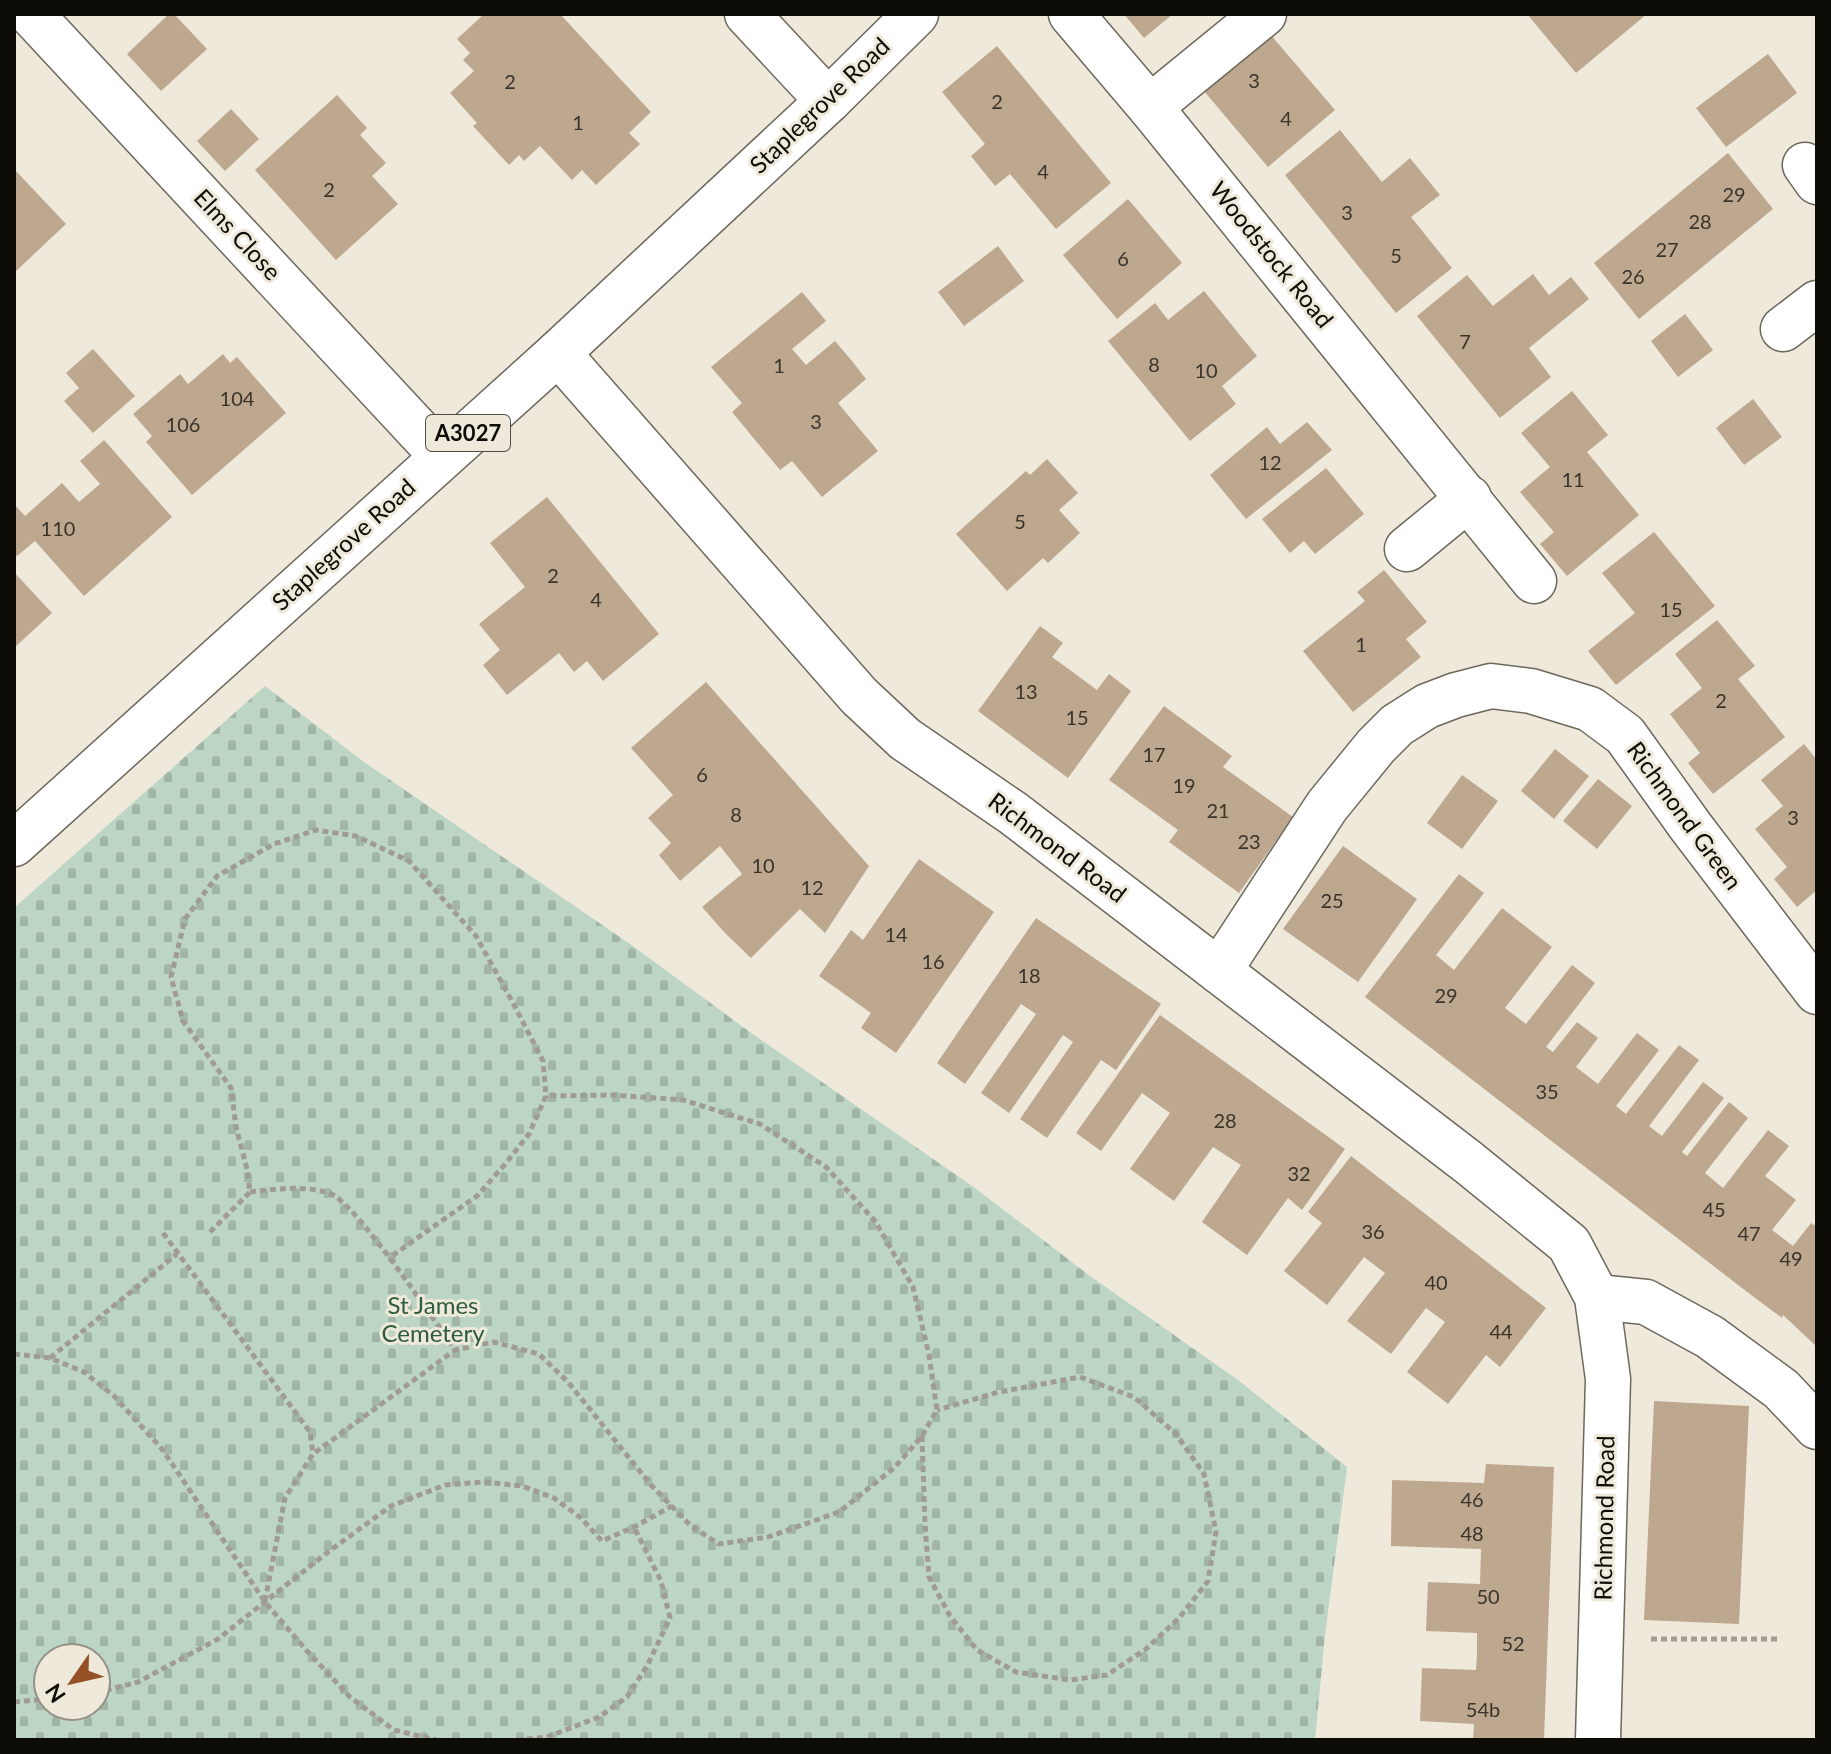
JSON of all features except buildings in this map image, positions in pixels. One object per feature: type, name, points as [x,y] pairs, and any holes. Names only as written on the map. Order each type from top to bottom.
[{"type":"street","name":"Elms Close","points":[[31,14],[442,456]]},
{"type":"street","name":"Staplegrove Road","points":[[14,844],[558,353],[828,101],[916,14]]},
{"type":"street","name":"Woodstock Road","points":[[1071,14],[1534,581]]},
{"type":"street","points":[[1150,107],[1264,14]]},
{"type":"street","points":[[760,28],[828,101]]},
{"type":"street","points":[[1783,329],[1817,303]]},
{"type":"street","name":"Richmond Road","points":[[558,353],[859,696],[905,739],[1013,813],[1468,1162],[1569,1244],[1597,1297],[1608,1379],[1598,1740]]},
{"type":"street","points":[[1407,549],[1469,498]]},
{"type":"street","name":"Richmond Green","points":[[1219,971],[1327,806],[1397,725],[1427,706],[1491,686],[1531,691],[1590,709],[1625,735],[1817,992]]},
{"type":"street","points":[[1597,1297],[1646,1302],[1710,1337],[1781,1389],[1817,1427]]},
{"type":"path","points":[[250,1192],[231,1088],[183,1021],[171,977],[185,919],[217,876],[274,844],[316,830],[356,836],[409,861],[476,936],[543,1061],[546,1096],[529,1134],[477,1196],[389,1258]]},
{"type":"path","points":[[265,1602],[285,1498],[313,1454],[455,1350],[494,1342],[539,1354],[568,1382],[651,1485],[691,1526],[719,1544],[768,1537],[839,1512],[894,1468],[922,1436],[937,1410],[929,1355],[913,1287],[875,1221],[826,1167],[760,1124],[683,1100],[614,1095],[546,1096]]},
{"type":"path","points":[[210,1232],[250,1192],[302,1187],[333,1193],[359,1218],[455,1350]]},
{"type":"path","points":[[163,1233],[310,1432],[313,1454]]},
{"type":"path","points":[[50,1358],[177,1254]]},
{"type":"path","points":[[14,1354],[50,1358],[84,1372],[114,1396],[162,1449],[265,1602],[350,1697],[394,1730],[436,1740]]},
{"type":"path","points":[[922,1436],[929,1577],[950,1616],[977,1650],[1016,1672],[1070,1680],[1107,1675],[1146,1649],[1179,1618],[1208,1581],[1216,1532],[1204,1474],[1176,1434],[1134,1397],[1080,1377],[999,1392],[937,1410]]},
{"type":"path","points":[[112,1689],[138,1682],[218,1639],[391,1506],[445,1485],[485,1482],[522,1486],[554,1498],[581,1518],[602,1541],[672,1506]]},
{"type":"path","points":[[517,1740],[547,1737],[599,1717],[627,1697],[647,1666],[670,1618],[661,1581],[634,1527]]},
{"type":"path","points":[[1602,1639],[1778,1639]]},
{"type":"green space","name":"St James Cemetery","points":[[265,686],[364,762],[630,944],[754,1035],[975,1188],[1090,1276],[1238,1380],[1347,1467],[1315,1740],[14,1740],[14,908]]}]
